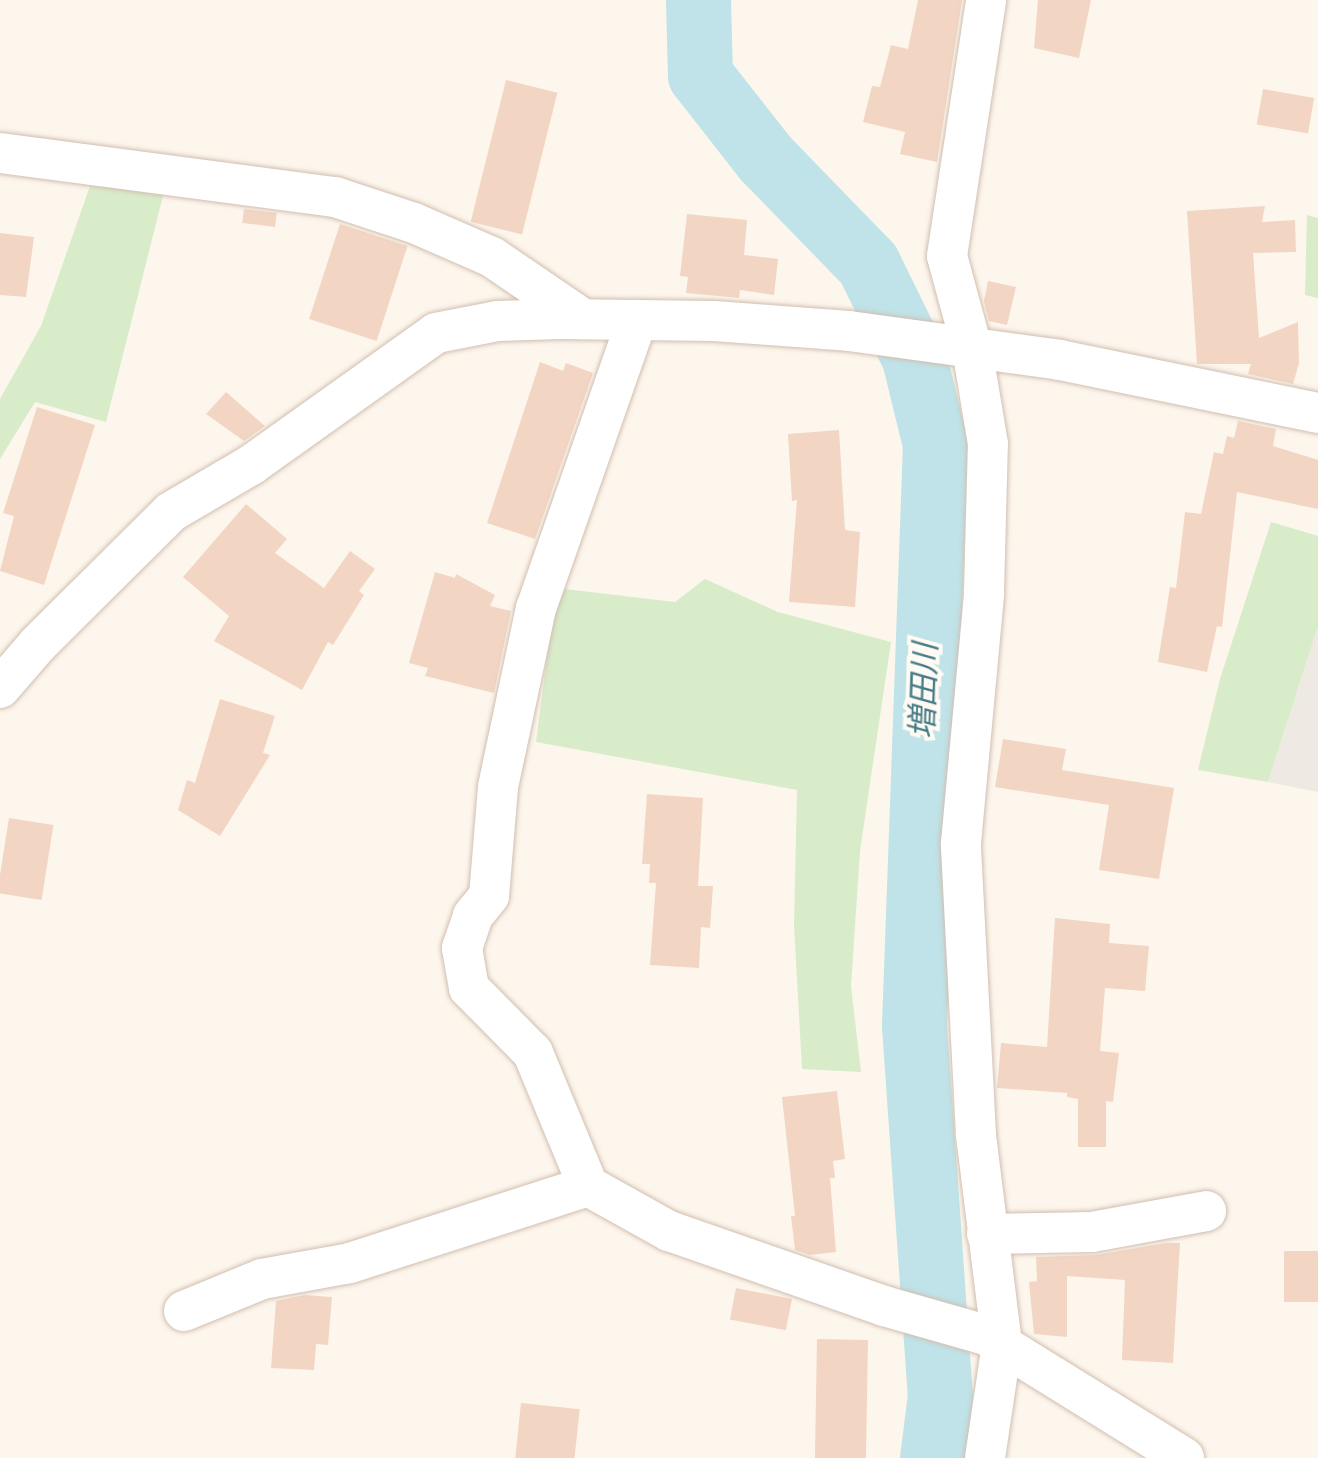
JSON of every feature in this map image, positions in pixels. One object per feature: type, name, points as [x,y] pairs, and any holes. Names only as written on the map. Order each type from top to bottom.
[{"type":"street","points":[[985,1458],[994,1339],[965,987],[961,843],[987,526],[988,444],[962,346],[947,256],[986,0]]},
{"type":"street","points":[[0,152],[336,197],[414,222],[492,257],[583,319]]},
{"type":"street","points":[[0,688],[38,644],[171,512],[251,465],[436,333],[497,322],[583,319],[849,331],[1229,391],[1318,413]]},
{"type":"street","points":[[637,320],[536,608],[498,787],[489,896],[473,916],[462,948],[469,988],[533,1053],[588,1186],[669,1231],[884,1306],[994,1339],[1184,1458]]},
{"type":"street","points":[[184,1311],[262,1279],[350,1263],[588,1186]]},
{"type":"street","points":[[987,1234],[1092,1232],[1206,1211]]},
{"type":"shaded area","points":[[1318,626],[1318,792],[1268,782]]},
{"type":"green space","points":[[90,186],[164,192],[106,422],[35,402],[0,459],[0,399],[41,326]]},
{"type":"green space","points":[[1307,215],[1318,218],[1318,298],[1305,295]]},
{"type":"green space","points":[[1271,522],[1318,536],[1318,626],[1268,782],[1198,770],[1220,679]]},
{"type":"green space","points":[[705,579],[778,612],[891,642],[860,851],[851,986],[861,1072],[802,1069],[794,925],[797,790],[536,742],[556,588],[675,602]]},
{"type":"building","points":[[918,0],[962,0],[937,162],[900,154],[905,132],[863,122],[872,86],[880,87],[891,45],[908,49]]},
{"type":"building","points":[[1038,0],[1091,0],[1079,58],[1034,48]]},
{"type":"building","points":[[506,80],[557,93],[522,234],[471,222]]},
{"type":"building","points":[[1263,89],[1314,98],[1308,133],[1257,124]]},
{"type":"building","points":[[1265,206],[1262,222],[1295,220],[1296,252],[1253,253],[1259,338],[1298,322],[1299,363],[1293,384],[1248,374],[1251,364],[1197,364],[1187,211]]},
{"type":"building","points":[[244,209],[277,213],[275,227],[242,223]]},
{"type":"building","points":[[687,214],[747,220],[744,255],[778,259],[774,295],[740,290],[739,298],[686,293],[688,277],[680,276]]},
{"type":"building","points":[[340,224],[408,246],[377,341],[309,319]]},
{"type":"building","points":[[0,233],[34,237],[26,297],[0,295]]},
{"type":"building","points":[[988,281],[1016,287],[1007,325],[989,321],[984,301]]},
{"type":"building","points":[[540,362],[563,371],[566,363],[593,373],[535,539],[487,523]]},
{"type":"building","points":[[226,392],[265,426],[244,441],[206,414]]},
{"type":"building","points":[[37,407],[95,425],[44,585],[0,571],[14,516],[3,513]]},
{"type":"building","points":[[1238,421],[1276,429],[1273,446],[1318,460],[1318,509],[1237,492],[1222,627],[1217,626],[1207,672],[1158,662],[1170,587],[1176,588],[1185,512],[1201,514],[1214,452],[1223,454],[1227,436],[1234,438]]},
{"type":"building","points":[[839,430],[845,530],[860,532],[855,607],[789,602],[797,500],[792,501],[788,434]]},
{"type":"building","points":[[246,504],[287,539],[275,553],[324,588],[350,551],[375,569],[359,591],[364,595],[333,645],[328,642],[302,690],[214,641],[229,616],[183,577]]},
{"type":"building","points":[[435,572],[455,578],[456,574],[495,595],[490,606],[511,611],[494,693],[425,676],[428,668],[409,663]]},
{"type":"building","points":[[220,699],[275,716],[263,753],[270,755],[220,836],[178,810],[187,780],[195,783]]},
{"type":"building","points":[[1003,739],[1066,749],[1062,770],[1174,788],[1159,879],[1099,870],[1109,805],[995,787]]},
{"type":"building","points":[[647,794],[703,798],[698,886],[713,886],[710,928],[701,927],[699,968],[650,965],[656,883],[649,883],[650,864],[642,864]]},
{"type":"building","points":[[9,818],[53,825],[42,900],[0,894]]},
{"type":"building","points":[[1055,918],[1110,924],[1109,943],[1149,946],[1145,991],[1105,988],[1100,1051],[1119,1053],[1113,1102],[1106,1101],[1106,1147],[1078,1147],[1078,1099],[1067,1097],[1067,1093],[997,1088],[1001,1043],[1047,1047]]},
{"type":"building","points":[[837,1091],[845,1159],[833,1161],[835,1178],[830,1178],[836,1252],[810,1255],[795,1250],[782,1097]]},
{"type":"building","points":[[1180,1243],[1173,1363],[1122,1360],[1125,1280],[1067,1276],[1067,1337],[1034,1334],[1029,1282],[1037,1281],[1036,1257],[1096,1255]]},
{"type":"building","points":[[1284,1251],[1318,1251],[1318,1302],[1284,1302]]},
{"type":"building","points":[[736,1288],[792,1299],[786,1330],[730,1319]]},
{"type":"building","points":[[305,1295],[332,1297],[328,1345],[316,1344],[314,1370],[271,1368],[276,1301]]},
{"type":"building","points":[[817,1339],[868,1340],[866,1458],[815,1458]]},
{"type":"building","points":[[521,1403],[580,1409],[575,1458],[515,1458]]},
{"type":"waterway","name":"増田川","points":[[698,0],[700,75],[765,158],[868,264],[914,358],[935,444],[914,1026],[940,1395],[932,1458]]}]
